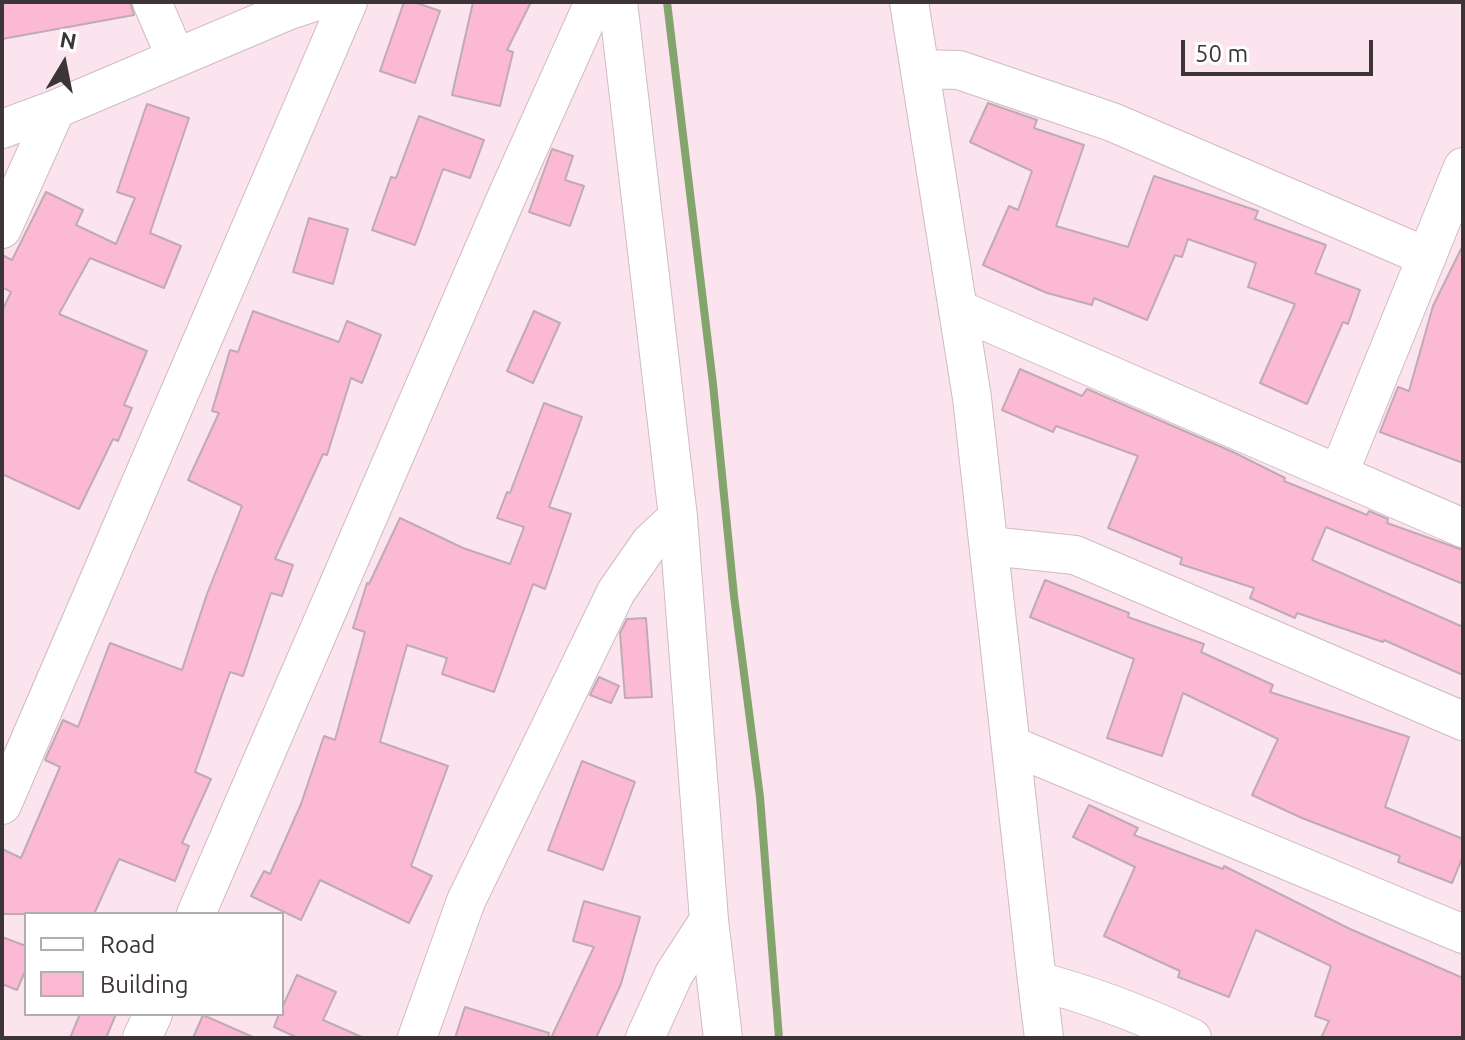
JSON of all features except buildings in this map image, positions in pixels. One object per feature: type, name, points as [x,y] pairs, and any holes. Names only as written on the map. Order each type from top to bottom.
[{"type":"street","points":[[152,2],[176,58]]},
{"type":"street","points":[[2,805],[348,2]]},
{"type":"street","points":[[909,2],[960,310],[990,546],[1044,1038]]},
{"type":"street","points":[[2,129],[56,109],[296,5]]},
{"type":"street","points":[[197,912],[578,38],[611,9]]},
{"type":"street","points":[[611,9],[678,517],[709,920],[723,1038]]},
{"type":"street","points":[[920,69],[959,70],[1112,122],[1427,257]]},
{"type":"street","points":[[2,229],[56,109]]},
{"type":"street","points":[[1339,473],[1463,167]]},
{"type":"street","points":[[960,310],[1463,528]]},
{"type":"street","points":[[417,1038],[466,901],[616,592],[650,543],[678,517]]},
{"type":"street","points":[[990,546],[1075,555],[1463,721]]},
{"type":"street","points":[[1013,746],[1463,934]]},
{"type":"street","points":[[645,1038],[674,974],[709,920]]},
{"type":"street","points":[[1037,981],[1141,1014],[1192,1038]]},
{"type":"street","points":[[142,1038],[152,1016]]},
{"type":"waterway","points":[[667,2],[713,384],[734,596],[760,797],[779,1038]]}]
